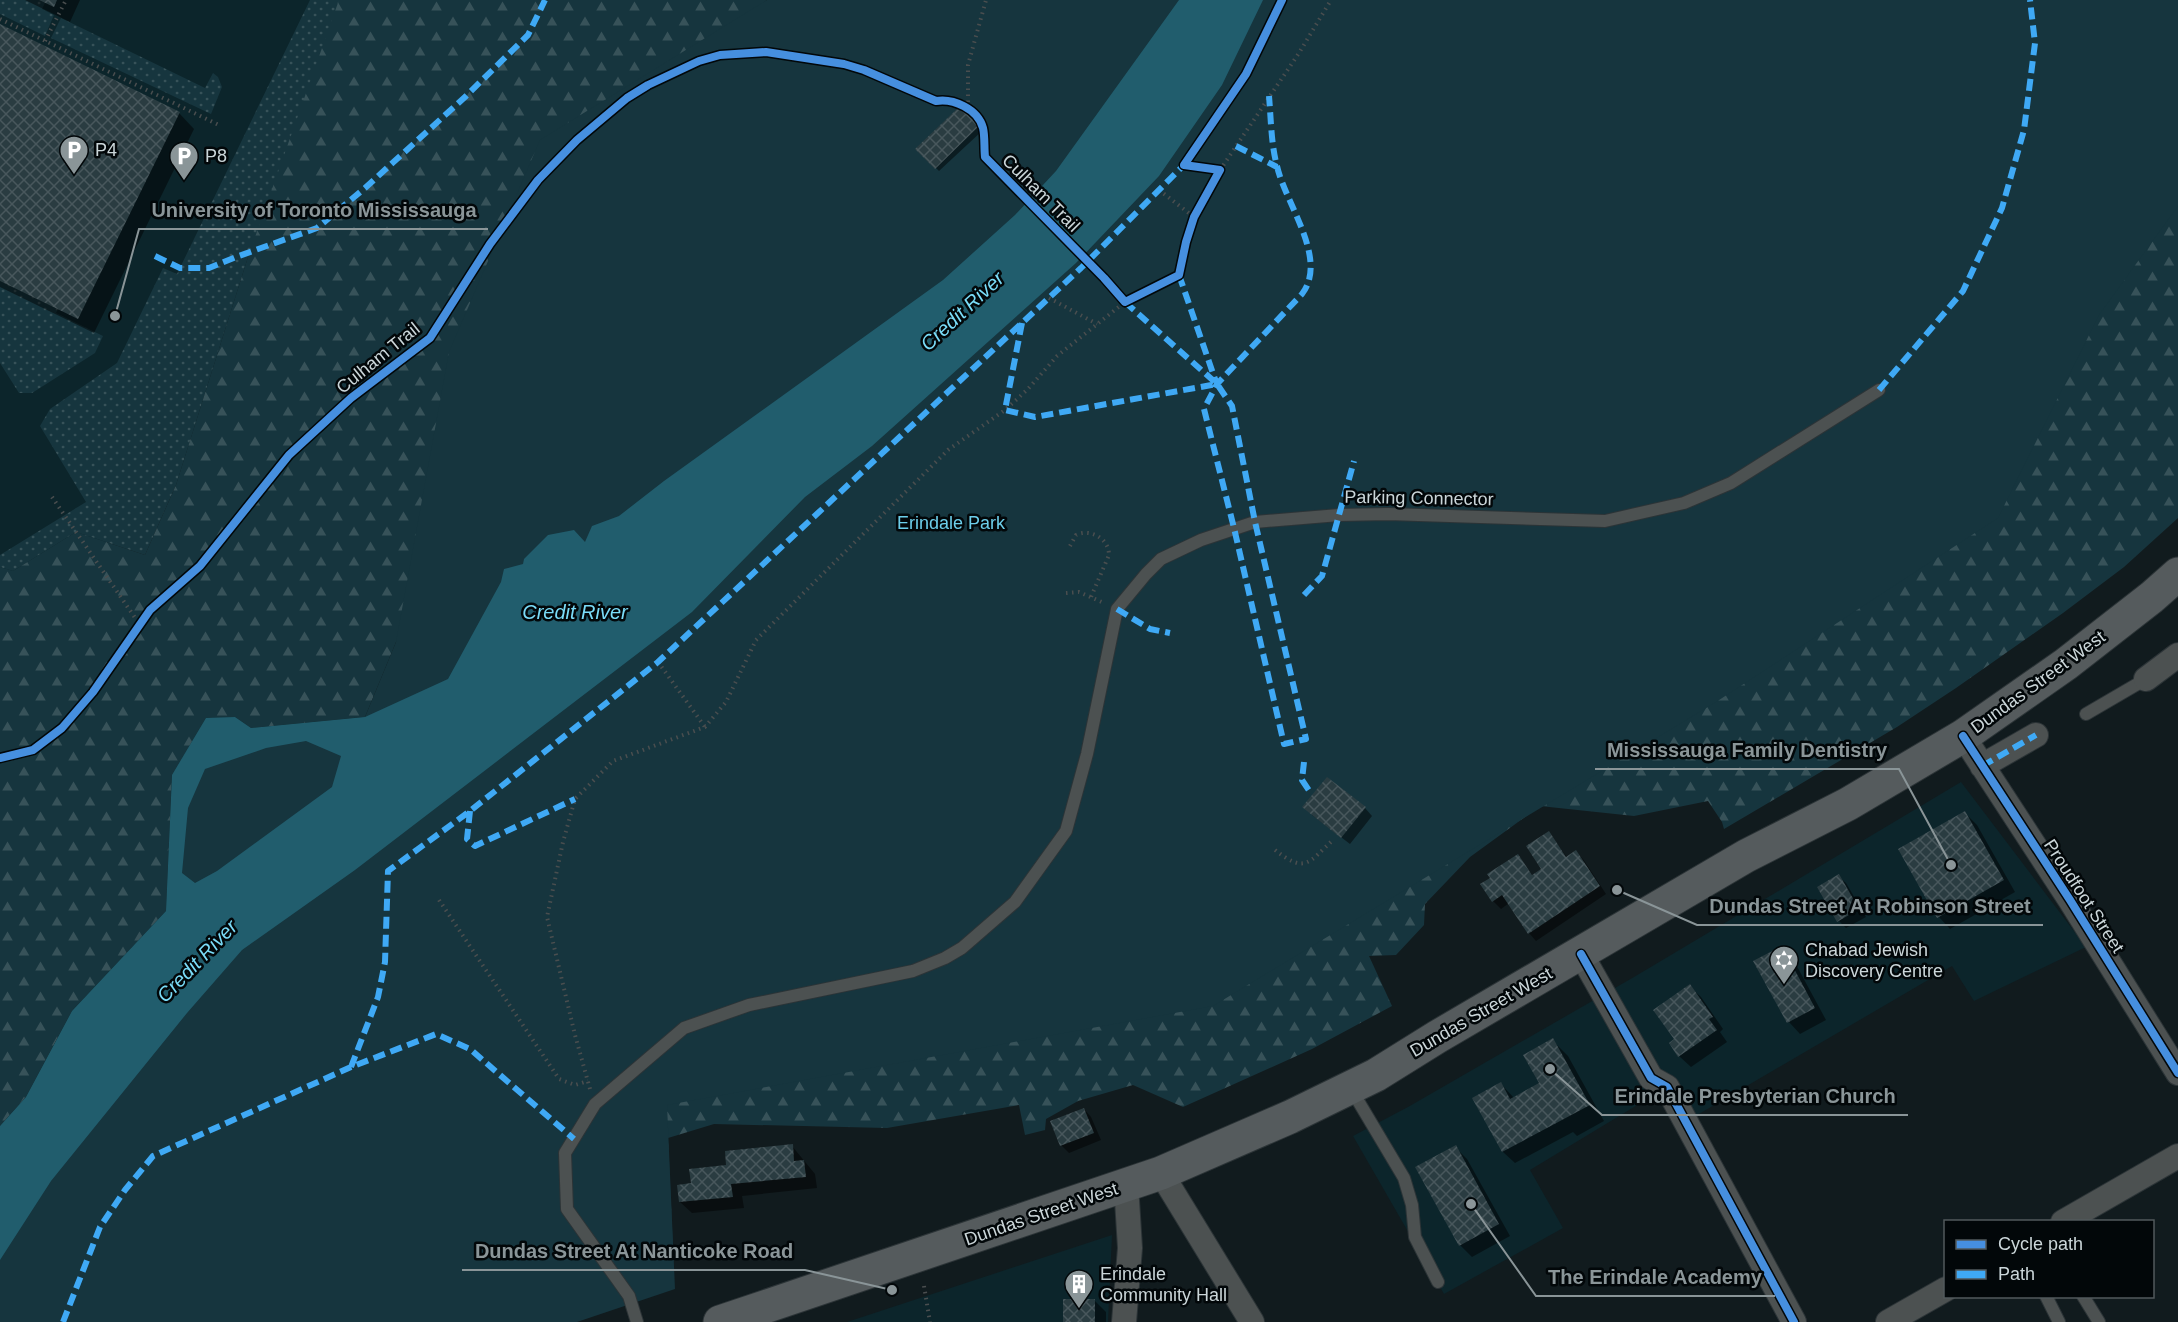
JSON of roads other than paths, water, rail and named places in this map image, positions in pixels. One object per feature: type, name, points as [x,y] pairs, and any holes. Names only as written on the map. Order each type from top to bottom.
[{"type":"main road","name":"Dundas Street West","points":[[720,1322],[763,1315],[1161,1173],[1280,1121],[1376,1075],[1746,856],[1848,804],[1963,736],[2067,664],[2178,574]]},
{"type":"street","points":[[2146,679],[2178,655]]},
{"type":"street","points":[[1982,766],[2036,735]]},
{"type":"street","name":"Proudfoot Street","points":[[1963,736],[2070,900],[2178,1073]]},
{"type":"street","points":[[1581,954],[1651,1078],[1667,1087],[1794,1322]]},
{"type":"street","points":[[2065,1220],[2178,1156]]},
{"type":"street","points":[[1161,1173],[1252,1322]]},
{"type":"street","points":[[1124,1322],[1130,1248],[1126,1184]]},
{"type":"street","points":[[1888,1322],[1944,1290]]},
{"type":"lane","name":"Parking Connector","points":[[637,1322],[629,1296],[567,1209],[565,1153],[595,1104],[684,1028],[749,1005],[913,971],[945,958],[962,948],[1016,902],[1066,831],[1087,754],[1117,609],[1146,574],[1161,560],[1201,540],[1255,522],[1339,515],[1605,520],[1684,503],[1731,483],[1879,390]]},
{"type":"lane","points":[[2086,714],[2146,679]]},
{"type":"lane","points":[[1350,1088],[1404,1178],[1412,1205],[1415,1237],[1438,1282]]},
{"type":"lane","points":[[2047,1298],[2059,1322]]},
{"type":"lane","points":[[2084,1298],[2099,1322]]},
{"type":"water","name":"Credit River","points":[[1179,0],[1263,0],[1222,85],[1159,176],[1076,263],[872,446],[805,497],[692,612],[355,870],[242,950],[187,1013],[51,1181],[0,1260],[0,1126],[26,1097],[72,1011],[166,911],[172,775],[206,718],[235,717],[251,728],[365,717],[448,679],[501,582],[504,569],[523,564],[524,559],[548,535],[574,530],[585,542],[592,526],[619,516],[943,280],[1015,215],[1056,171]],"holes":[[[306,741],[341,756],[332,787],[217,871],[195,883],[182,873],[188,808],[205,769],[266,748]]]},
{"type":"place","name":"P4","points":[[74,176]]},
{"type":"place","name":"P8","points":[[184,182]]},
{"type":"place","name":"University of Toronto Mississauga","points":[[115,316]]},
{"type":"place","name":"Mississauga Family Dentistry","points":[[1951,865]]},
{"type":"place","name":"Dundas Street At Robinson Street","points":[[1617,890]]},
{"type":"place","name":"Chabad Jewish Discovery Centre","points":[[1784,986]]},
{"type":"place","name":"Erindale Presbyterian Church","points":[[1550,1069]]},
{"type":"place","name":"The Erindale Academy","points":[[1471,1204]]},
{"type":"place","name":"Dundas Street At Nanticoke Road","points":[[892,1290]]},
{"type":"place","name":"Erindale Community Hall","points":[[1079,1310]]},
{"type":"park label","name":"Erindale Park","points":[[951,523]]}]
